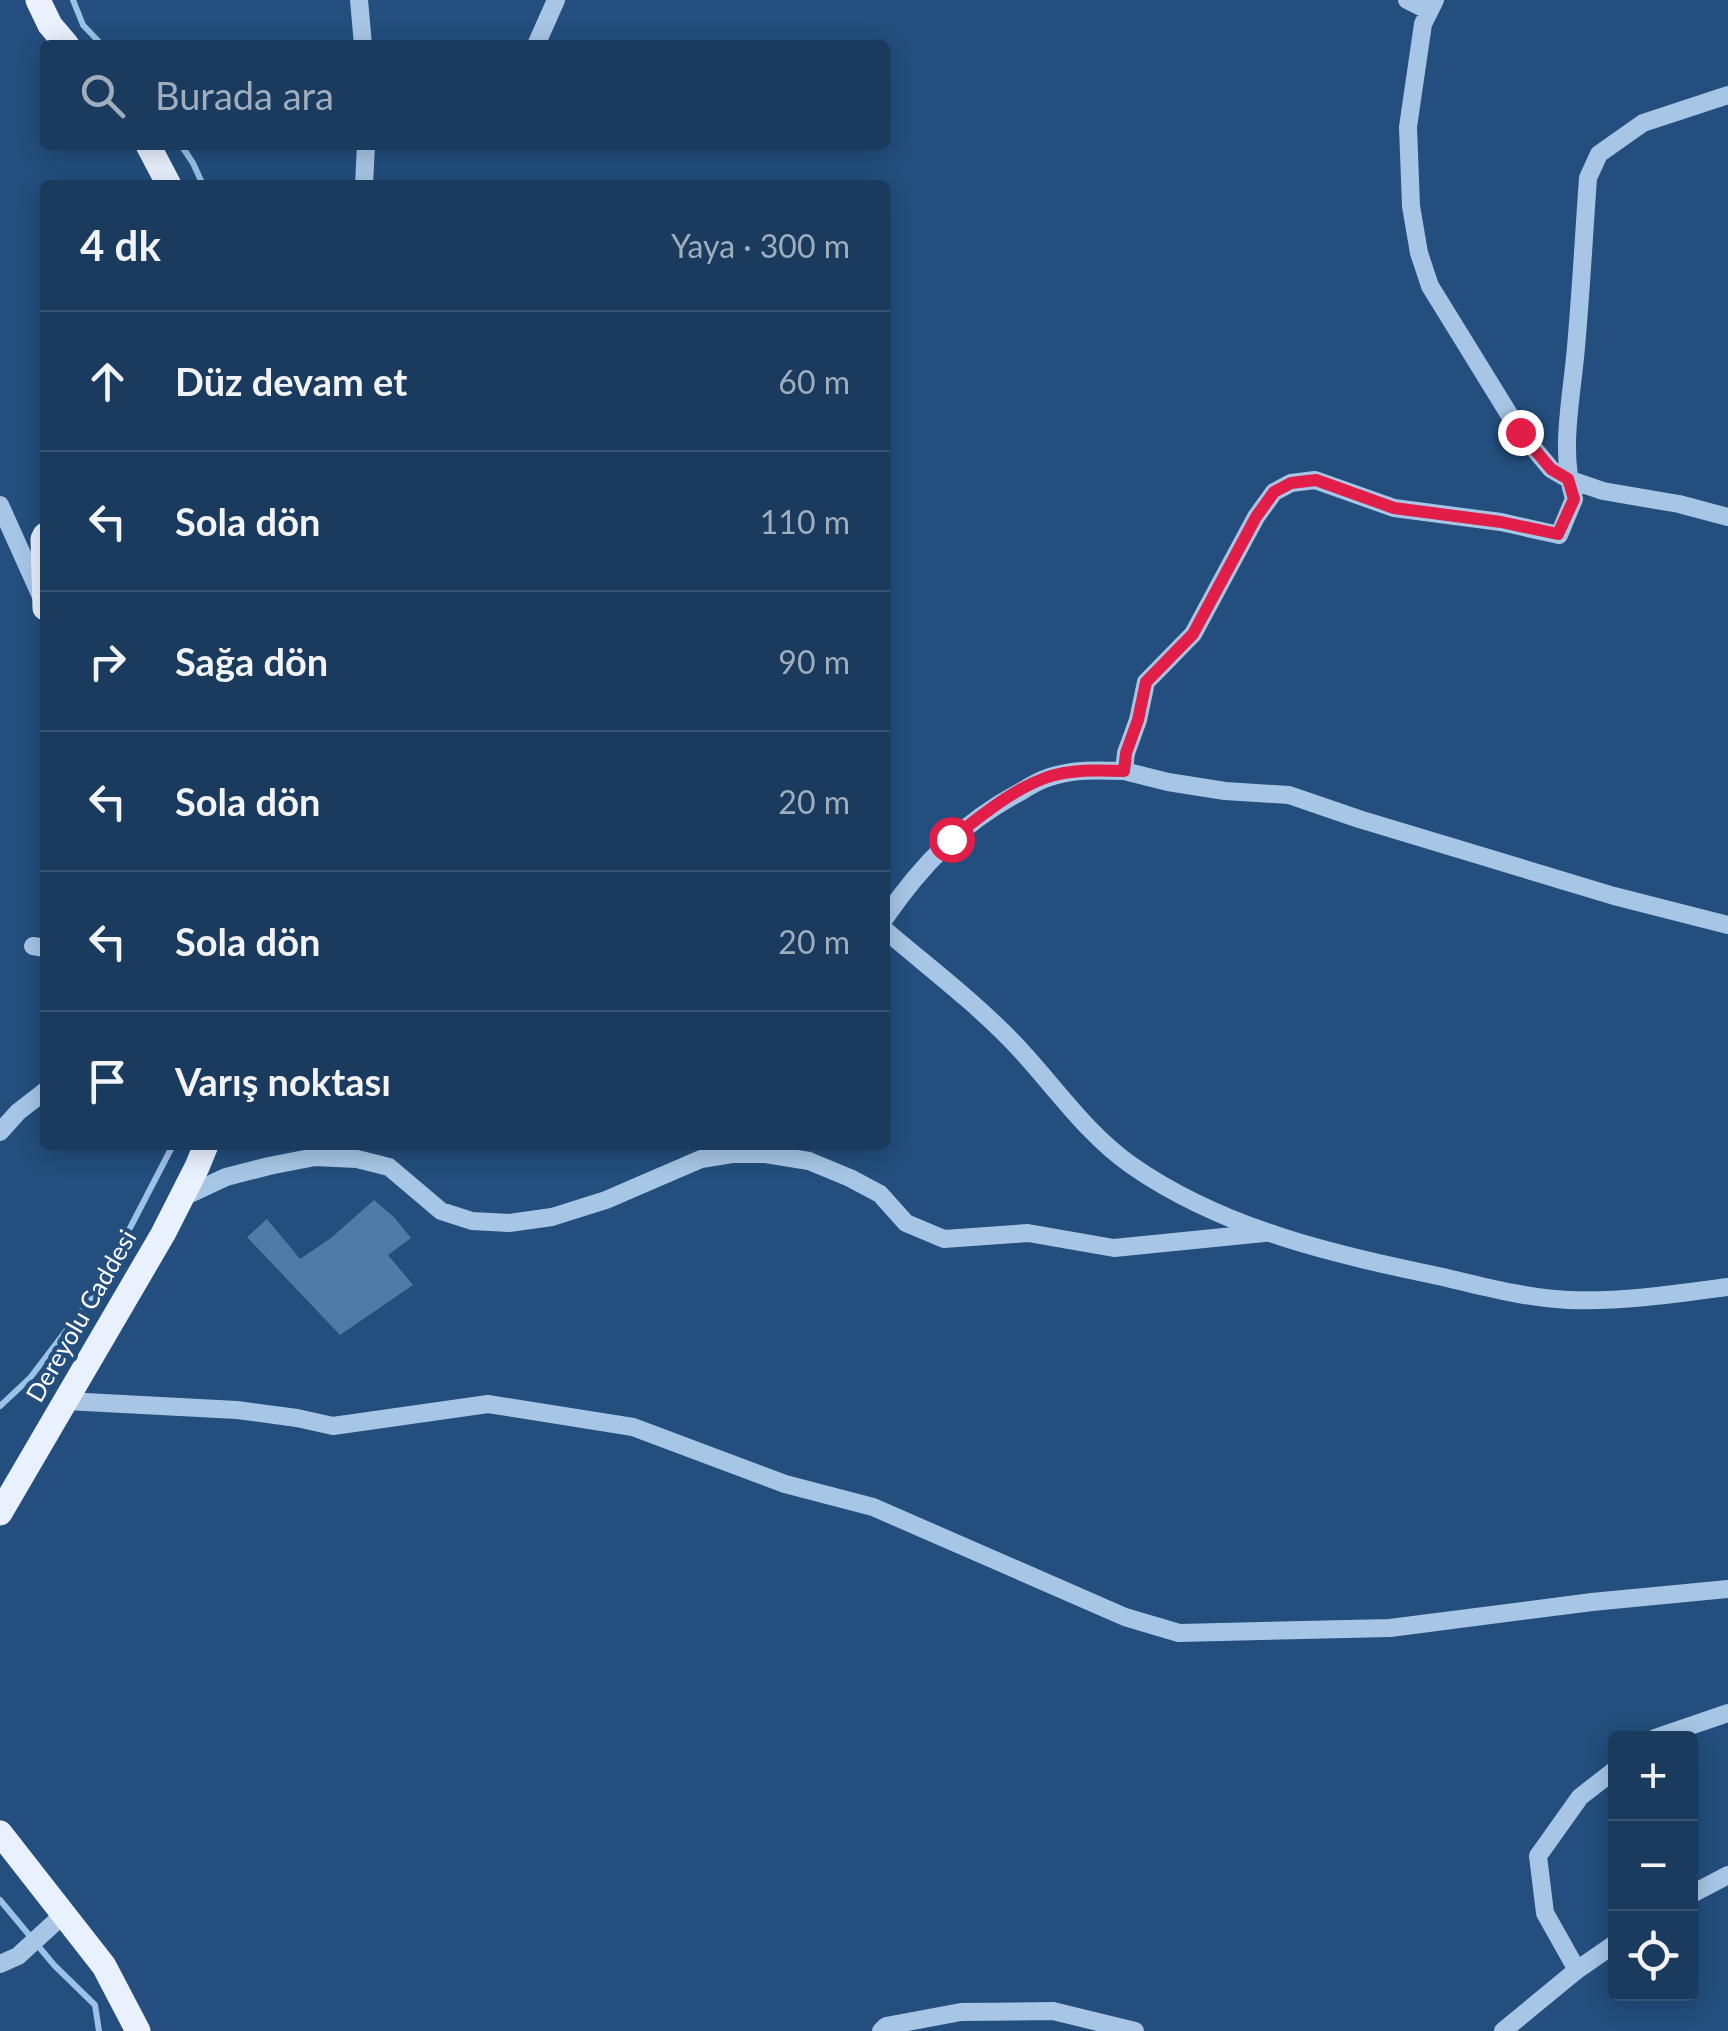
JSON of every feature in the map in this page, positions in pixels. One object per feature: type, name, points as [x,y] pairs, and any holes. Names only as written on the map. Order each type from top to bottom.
[{"type":"main road","points":[[38,0],[63,40]]},
{"type":"main road","points":[[150,150],[166,180]]},
{"type":"main road","name":"Dereyolu Caddesi","points":[[0,1513],[181,1198],[204,1150]]},
{"type":"main road","points":[[0,1833],[54,1922],[104,1966],[138,2031]]},
{"type":"street","points":[[359,0],[363,40]]},
{"type":"street","points":[[538,40],[556,0]]},
{"type":"street","points":[[1408,0],[1432,5],[1423,24],[1408,126],[1411,206],[1419,253],[1430,286],[1520,432],[1551,469],[1568,479],[1603,491],[1728,517]]},
{"type":"street","points":[[1124,771],[1146,682],[1193,634],[1256,517],[1274,492],[1291,483],[1316,480],[1394,508],[1558,534],[1574,499],[1568,479],[1566,445],[1588,178],[1599,154],[1643,123],[1728,96]]},
{"type":"street","points":[[364,180],[366,150]]},
{"type":"street","points":[[0,505],[40,597]]},
{"type":"street","points":[[890,911],[910,881],[951,839],[999,803],[1046,778],[1089,770],[1124,771],[1168,782],[1289,795],[1614,896],[1728,925]]},
{"type":"street","points":[[890,934],[1010,1039],[1097,1138],[1131,1165],[1192,1203],[1264,1233],[1369,1262],[1529,1297],[1574,1300],[1677,1294],[1728,1286]]},
{"type":"street","points":[[0,1132],[40,1095]]},
{"type":"street","points":[[181,1198],[226,1177],[269,1166],[314,1157],[356,1159],[389,1168],[441,1211],[472,1221],[509,1222],[552,1217],[588,1206],[701,1159],[766,1154],[809,1161],[850,1178],[880,1194],[906,1224],[944,1239],[1028,1233],[1114,1248],[1264,1233]]},
{"type":"street","points":[[66,1401],[237,1410],[332,1426],[488,1404],[633,1427],[785,1484],[872,1507],[1125,1617],[1179,1633],[1390,1628],[1592,1602],[1728,1590]]},
{"type":"street","points":[[1675,1731],[1728,1712]]},
{"type":"street","points":[[1578,1970],[1545,1913],[1538,1856],[1580,1797],[1608,1775]]},
{"type":"street","points":[[1698,1891],[1728,1875]]},
{"type":"street","points":[[0,1964],[18,1956],[54,1922]]},
{"type":"street","points":[[1503,2031],[1608,1949]]},
{"type":"street","points":[[881,2031],[886,2026],[962,2012],[1052,2011],[1135,2031]]},
{"type":"building","points":[[374,1200],[411,1238],[388,1255],[413,1285],[340,1335],[247,1237],[267,1219],[300,1259]]},
{"type":"waterway","points":[[73,0],[83,25],[97,40]]},
{"type":"waterway","points":[[184,150],[201,180]]},
{"type":"waterway","points":[[0,1406],[30,1378],[100,1286],[170,1150]]},
{"type":"waterway","points":[[0,1900],[54,1965],[95,2005],[99,2031]]},
{"type":"route","points":[[951,839],[999,803],[1046,778],[1089,770],[1124,771],[1146,682],[1193,634],[1256,517],[1274,492],[1291,483],[1316,480],[1394,508],[1558,534],[1574,499],[1568,479],[1551,469],[1520,432]]}]
